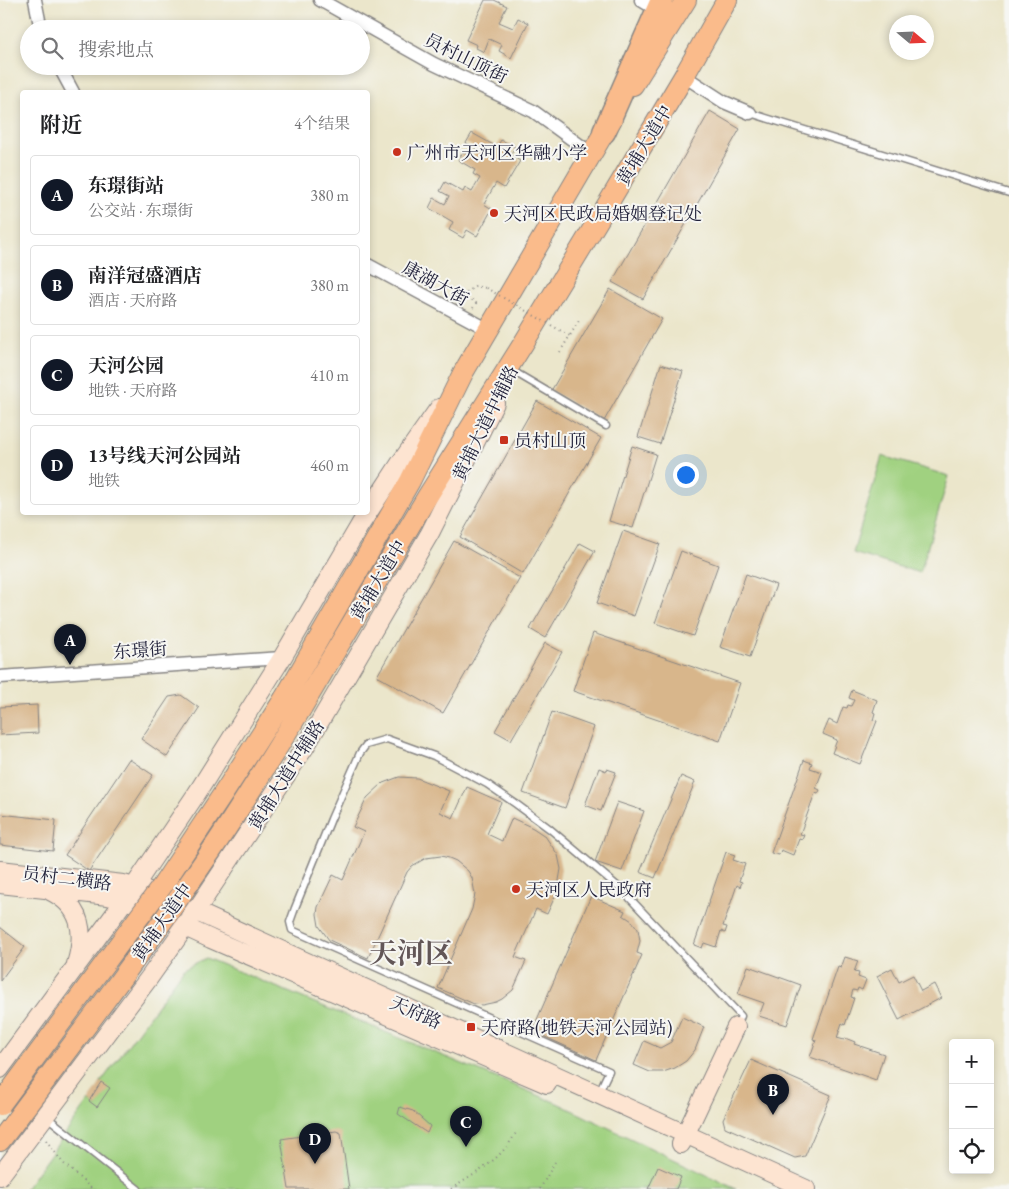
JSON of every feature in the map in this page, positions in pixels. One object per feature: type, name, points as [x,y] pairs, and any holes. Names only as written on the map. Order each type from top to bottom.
[{"type":"highway","points":[[604,132],[644,41],[652,2]]},
{"type":"main road","name":"黄埔大道中","points":[[0,1106],[162,886],[207,820],[284,699],[410,482],[463,373],[604,132],[686,0]]},
{"type":"main road","name":"黄埔大道中","points":[[0,1141],[105,1002],[238,810],[301,709],[432,489],[524,344],[684,76],[727,0]]},
{"type":"main road","name":"黄埔大道中辅路","points":[[0,1176],[185,927],[305,747],[443,510],[524,344]]},
{"type":"main road","points":[[370,510],[463,373]]},
{"type":"main road","points":[[0,1069],[130,893],[198,793],[282,658],[367,515]]},
{"type":"main road","points":[[198,793],[197,815],[199,824],[206,833],[226,840],[235,838],[252,829]]},
{"type":"main road","name":"员村二横路","points":[[0,870],[130,893]]},
{"type":"main road","name":"员村二横路","points":[[0,884],[108,896],[130,893]]},
{"type":"main road","points":[[47,889],[67,901],[78,918],[81,941],[75,968]]},
{"type":"main road","name":"天府路","points":[[130,893],[153,892],[598,1094],[778,1189]]},
{"type":"main road","name":"天府路","points":[[130,893],[185,927],[541,1082],[806,1189]]},
{"type":"main road","points":[[52,999],[67,993],[78,992],[94,1000],[99,1004],[104,1014],[103,1038]]},
{"type":"main road","points":[[684,1140],[736,1027]]},
{"type":"street","points":[[35,0],[39,20]]},
{"type":"street","name":"员村山顶街","points":[[320,0],[356,20]]},
{"type":"street","name":"员村山顶街","points":[[370,28],[434,64],[533,111],[592,154]]},
{"type":"street","points":[[64,75],[72,90]]},
{"type":"street","points":[[684,76],[724,102],[750,114]]},
{"type":"street","name":"康湖大街","points":[[370,266],[489,330]]},
{"type":"street","name":"东璟街","points":[[0,677],[282,658]]},
{"type":"lane","points":[[750,114],[1009,194]]},
{"type":"lane","points":[[511,370],[606,426]]},
{"type":"lane","points":[[598,1094],[609,1071],[292,930],[290,922],[327,828],[360,753],[366,745],[387,739],[434,756],[487,784],[550,829],[622,890],[741,1016],[736,1027]]},
{"type":"lane","points":[[41,1122],[138,1189]]},
{"type":"path","points":[[476,303],[466,296],[467,293],[475,286],[486,288],[570,336]]},
{"type":"path","points":[[560,352],[580,319]]},
{"type":"path","points":[[41,1122],[63,1163],[92,1189]]},
{"type":"path","points":[[450,1189],[482,1171],[502,1153],[517,1131]]},
{"type":"path","points":[[540,1189],[555,1162]]},
{"type":"green space","points":[[882,456],[949,476],[920,573],[853,553]]},
{"type":"green space","points":[[206,958],[557,1103],[736,1189],[25,1189],[89,1101],[97,1107],[101,1082],[184,969]]},
{"type":"building","points":[[485,0],[494,0],[507,6],[499,22],[513,28],[518,18],[528,23],[511,58],[499,51],[502,45],[489,39],[484,52],[476,48],[477,45],[466,40]]},
{"type":"building","points":[[710,111],[740,129],[643,299],[612,282]]},
{"type":"building","points":[[472,133],[497,147],[501,140],[515,147],[510,155],[520,161],[504,188],[496,183],[484,204],[492,209],[477,236],[467,230],[463,238],[449,230],[453,222],[429,208],[434,198],[445,204],[449,196],[440,191],[445,182],[463,192],[465,188],[472,192],[480,178],[473,174],[475,170],[458,160],[463,152],[472,157],[477,149],[466,143]]},
{"type":"building","points":[[610,289],[662,319],[604,421],[551,391]]},
{"type":"building","points":[[661,364],[683,371],[660,444],[638,437]]},
{"type":"building","points":[[537,401],[601,438],[523,574],[460,537]]},
{"type":"building","points":[[632,446],[656,454],[633,528],[609,521]]},
{"type":"building","points":[[623,531],[660,544],[634,616],[597,603]]},
{"type":"building","points":[[454,541],[520,578],[443,713],[377,676]]},
{"type":"building","points":[[580,543],[595,551],[545,638],[530,629]]},
{"type":"building","points":[[681,551],[718,565],[693,636],[655,623]]},
{"type":"building","points":[[746,574],[776,585],[750,657],[720,647]]},
{"type":"building","points":[[593,633],[740,683],[720,741],[573,691]]},
{"type":"building","points":[[545,643],[562,652],[511,740],[495,731]]},
{"type":"building","points":[[852,690],[877,700],[873,712],[875,713],[873,720],[877,721],[860,764],[832,753],[837,740],[823,734],[829,720],[837,724],[843,707],[851,706],[854,700],[849,698]]},
{"type":"building","points":[[181,695],[199,708],[167,757],[141,739],[169,697]]},
{"type":"building","points":[[37,705],[38,733],[0,735],[0,707]]},
{"type":"building","points":[[552,712],[594,727],[565,808],[523,793]]},
{"type":"building","points":[[129,759],[153,775],[89,871],[65,855]]},
{"type":"building","points":[[804,760],[812,763],[810,768],[822,772],[816,788],[820,790],[818,794],[815,793],[800,834],[804,835],[802,840],[799,839],[793,855],[781,850],[779,855],[771,853]]},
{"type":"building","points":[[599,768],[616,772],[601,811],[585,805]]},
{"type":"building","points":[[681,776],[695,782],[655,878],[640,872]]},
{"type":"building","name":"天河区人民政府","points":[[399,777],[417,778],[449,791],[440,812],[453,818],[467,787],[501,802],[487,834],[502,841],[512,818],[545,836],[558,855],[561,869],[557,892],[547,914],[536,909],[515,957],[526,961],[513,990],[496,1002],[482,1005],[474,1004],[438,988],[472,909],[475,894],[472,878],[468,871],[456,861],[441,856],[426,858],[412,866],[407,872],[368,958],[329,940],[319,926],[318,907],[333,875],[343,880],[364,832],[353,827],[367,798],[383,783]]},
{"type":"building","points":[[617,802],[644,811],[622,871],[595,862]]},
{"type":"building","points":[[0,814],[56,820],[53,851],[0,845]]},
{"type":"building","points":[[726,852],[735,855],[733,860],[745,864],[739,881],[742,882],[740,887],[737,885],[723,926],[727,927],[725,933],[721,931],[716,947],[704,943],[702,948],[694,945]]},
{"type":"building","points":[[591,896],[625,911],[623,915],[632,921],[638,929],[640,941],[637,953],[642,955],[596,1060],[532,1031]]},
{"type":"building","points":[[0,927],[25,947],[0,981]]},
{"type":"building","points":[[845,957],[858,961],[854,972],[859,973],[858,977],[866,980],[862,990],[858,988],[857,991],[853,990],[851,997],[854,998],[845,1025],[842,1023],[837,1038],[844,1040],[845,1038],[855,1042],[854,1044],[884,1054],[876,1080],[810,1057],[816,1040],[813,1039],[838,967],[841,968]]},
{"type":"building","points":[[748,966],[801,985],[787,1025],[759,1016],[764,1003],[738,994]]},
{"type":"building","points":[[892,968],[899,982],[913,975],[921,991],[934,984],[941,998],[899,1020],[877,976]]},
{"type":"building","points":[[682,1017],[704,1027],[695,1050],[686,1061],[675,1068],[663,1072],[650,1072],[634,1065],[644,1041],[660,1048],[671,1042]]},
{"type":"building","points":[[751,1060],[831,1095],[805,1156],[795,1158],[725,1127],[723,1119]]},
{"type":"building","points":[[101,1082],[110,1088],[97,1107],[89,1101]]},
{"type":"building","points":[[400,1107],[413,1111],[430,1126],[427,1133],[398,1114]]},
{"type":"building","points":[[336,1131],[341,1133],[349,1189],[289,1189],[281,1139]]},
{"type":"building","points":[[658,1167],[681,1177],[676,1189],[648,1189]]},
{"type":"place","name":"广州市天河区华融小学","points":[[397,152]]},
{"type":"place","name":"天河区民政局婚姻登记处","points":[[494,213]]},
{"type":"place","name":"员村山顶","points":[[504,440]]},
{"type":"place","name":"东璟街站","points":[[70,665]]},
{"type":"place","name":"天河区人民政府","points":[[516,889]]},
{"type":"place","name":"天府路(地铁天河公园站)","points":[[471,1027]]},
{"type":"place","name":"南洋冠盛酒店","points":[[773,1115]]},
{"type":"place","name":"天河公园","points":[[466,1147]]},
{"type":"place","name":"13号线天河公园站","points":[[315,1164]]},
{"type":"district","name":"天河区","points":[[411,953]]}]
